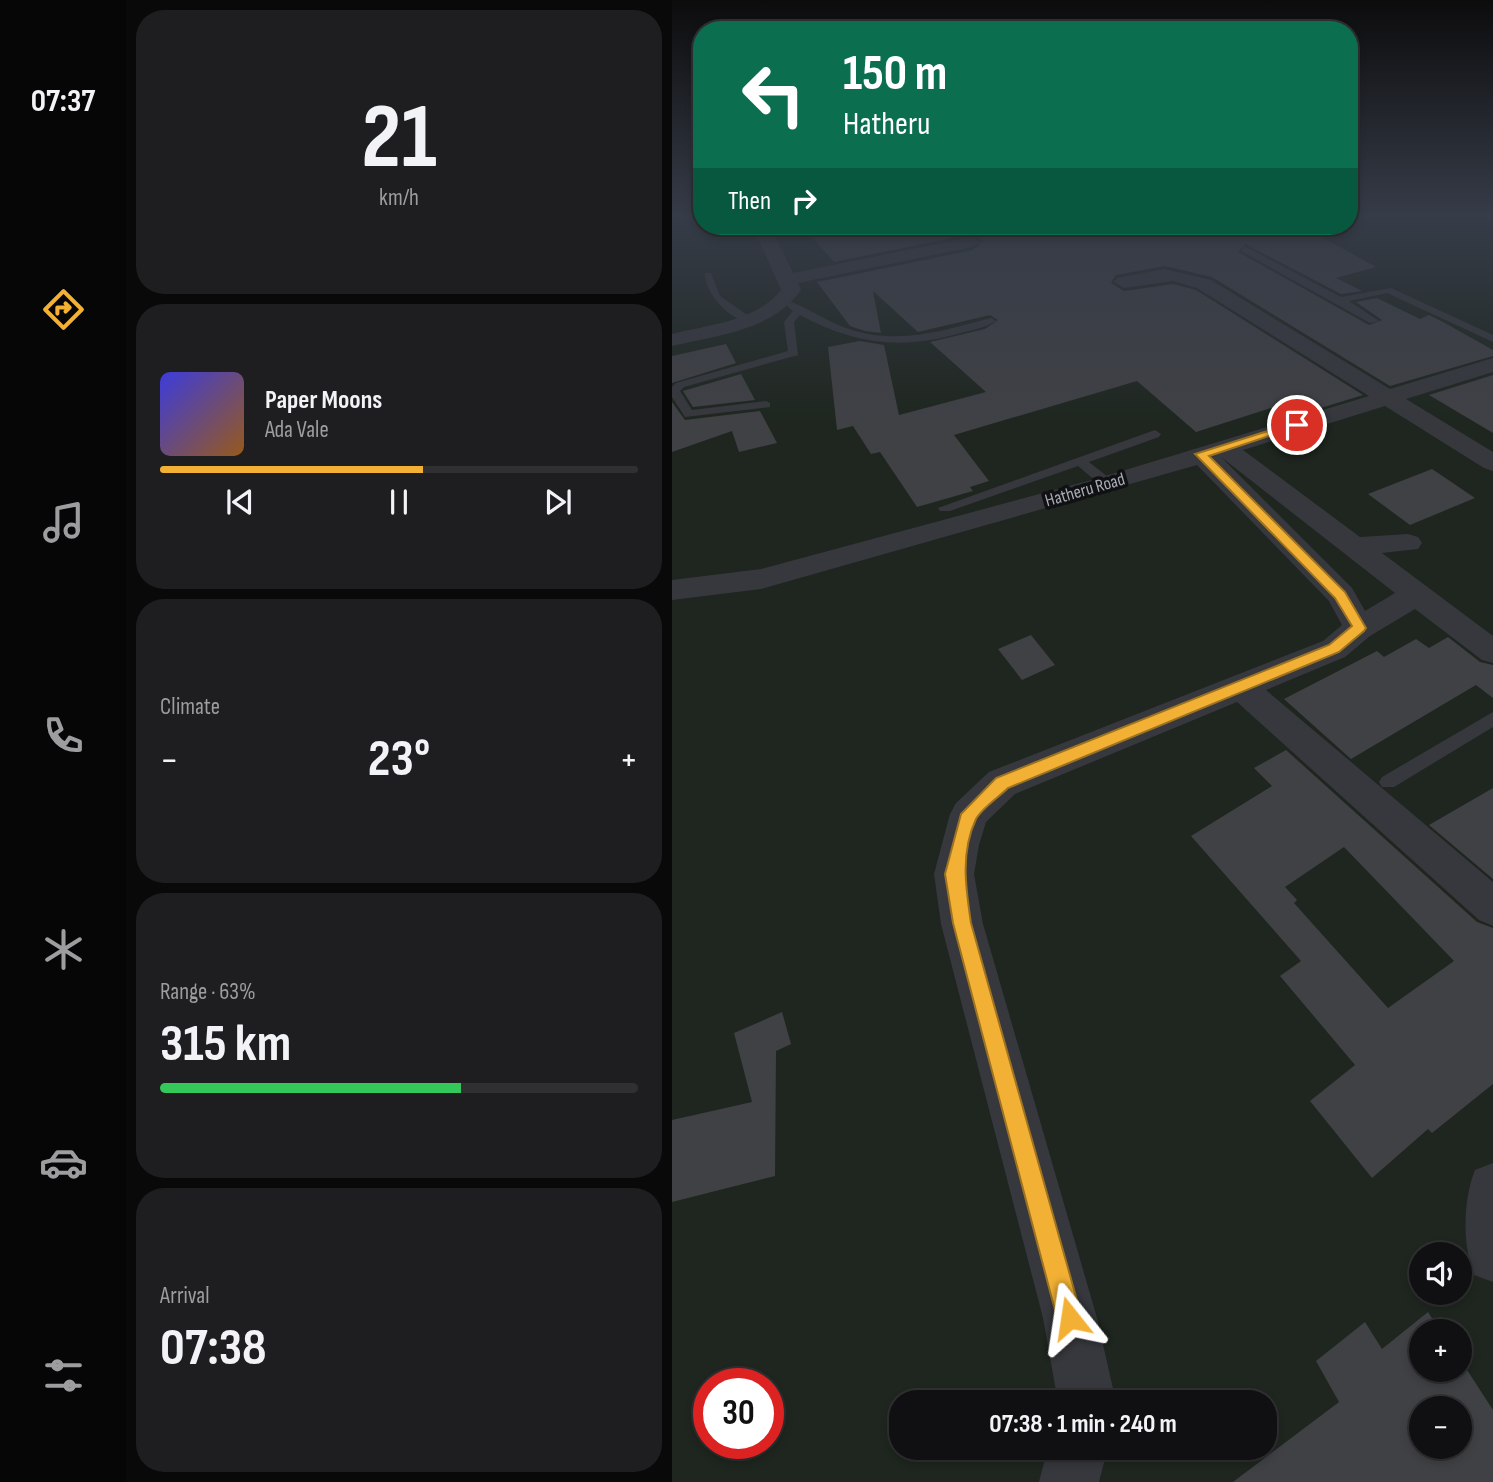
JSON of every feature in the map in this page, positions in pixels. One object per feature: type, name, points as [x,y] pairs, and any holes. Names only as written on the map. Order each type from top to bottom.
[{"type":"street","points":[[672,340],[792,306],[789,285]]},
{"type":"street","points":[[1206,285],[1493,463]]},
{"type":"street","name":"Hatheru Road","points":[[672,590],[761,579],[1108,484],[1493,366]]},
{"type":"street","points":[[1212,451],[1354,546],[1493,652]]},
{"type":"street","points":[[1212,451],[1341,595],[1359,628]]},
{"type":"street","points":[[1354,546],[1408,542]]},
{"type":"street","points":[[1085,1390],[1070,1318],[962,923],[954,874],[969,814],[1002,783],[1239,685],[1334,649],[1359,628],[1417,594]]},
{"type":"street","points":[[1239,685],[1493,906]]},
{"type":"street","points":[[1493,1188],[1493,1256]]},
{"type":"street","points":[[1069,1482],[1075,1460]]},
{"type":"lane","points":[[712,285],[716,297],[746,319]]},
{"type":"lane","points":[[1312,285],[1374,321]]},
{"type":"lane","points":[[1340,300],[1388,290],[1493,339]]},
{"type":"lane","points":[[766,405],[689,414],[674,391],[680,386],[794,353],[789,322],[792,306],[835,328],[896,341],[953,332],[991,321]]},
{"type":"lane","points":[[945,508],[1155,434]]},
{"type":"lane","points":[[1080,461],[1108,484]]},
{"type":"lane","points":[[1388,782],[1493,719]]},
{"type":"shaded area","points":[[672,285],[1493,285],[1493,1482],[672,1482]]},
{"type":"building","points":[[819,285],[1115,285],[1124,291],[1177,285],[1196,290],[1363,395],[1285,419],[1271,408],[1196,432],[1137,381],[954,435],[989,481],[970,487],[973,491],[917,507],[880,452],[871,454],[853,426],[837,430],[828,347],[860,341],[884,345],[899,415],[986,392],[930,342],[985,329],[998,320],[990,315],[918,332],[873,291],[881,333],[850,326]]},
{"type":"building","points":[[1225,285],[1298,285],[1369,325],[1382,320],[1356,302],[1377,298],[1420,319],[1429,315],[1493,350],[1493,356],[1390,386]]},
{"type":"building","points":[[1324,285],[1350,285],[1362,291],[1341,294]]},
{"type":"building","points":[[726,344],[736,363],[672,383],[672,356]]},
{"type":"building","points":[[741,374],[755,400],[693,407],[683,391]]},
{"type":"building","points":[[1493,375],[1493,433],[1429,395]]},
{"type":"building","points":[[672,402],[685,420],[760,411],[777,443],[739,452],[732,431],[672,452]]},
{"type":"building","points":[[1432,469],[1475,498],[1410,525],[1368,494]]},
{"type":"building","points":[[1031,635],[1055,665],[1022,680],[998,649]]},
{"type":"building","points":[[1448,637],[1480,662],[1493,665],[1493,698],[1476,685],[1351,759],[1284,699],[1377,651],[1384,657],[1416,639],[1429,648]]},
{"type":"building","points":[[1286,750],[1477,922],[1493,928],[1493,1084],[1432,1133],[1428,1129],[1372,1178],[1310,1101],[1355,1065],[1280,976],[1301,961],[1191,836],[1272,786],[1254,768]],"holes":[[[1344,847],[1454,961],[1388,1008],[1294,903],[1297,900],[1285,887]]]},
{"type":"building","points":[[1493,788],[1493,879],[1429,825]]},
{"type":"building","points":[[782,1012],[791,1044],[776,1051],[775,1176],[672,1202],[672,1120],[752,1102],[734,1033]]},
{"type":"building","points":[[1428,1312],[1433,1319],[1419,1319]]},
{"type":"building","points":[[1365,1322],[1382,1349],[1409,1327],[1409,1382],[1472,1382],[1472,1378],[1493,1410],[1493,1482],[1233,1482],[1262,1460],[1277,1460],[1277,1449],[1339,1402],[1316,1361]]},
{"type":"route","points":[[1070,1318],[962,923],[954,874],[960,845],[969,814],[1002,783],[1239,685],[1334,649],[1359,628],[1341,595],[1201,454],[1297,425]]}]
